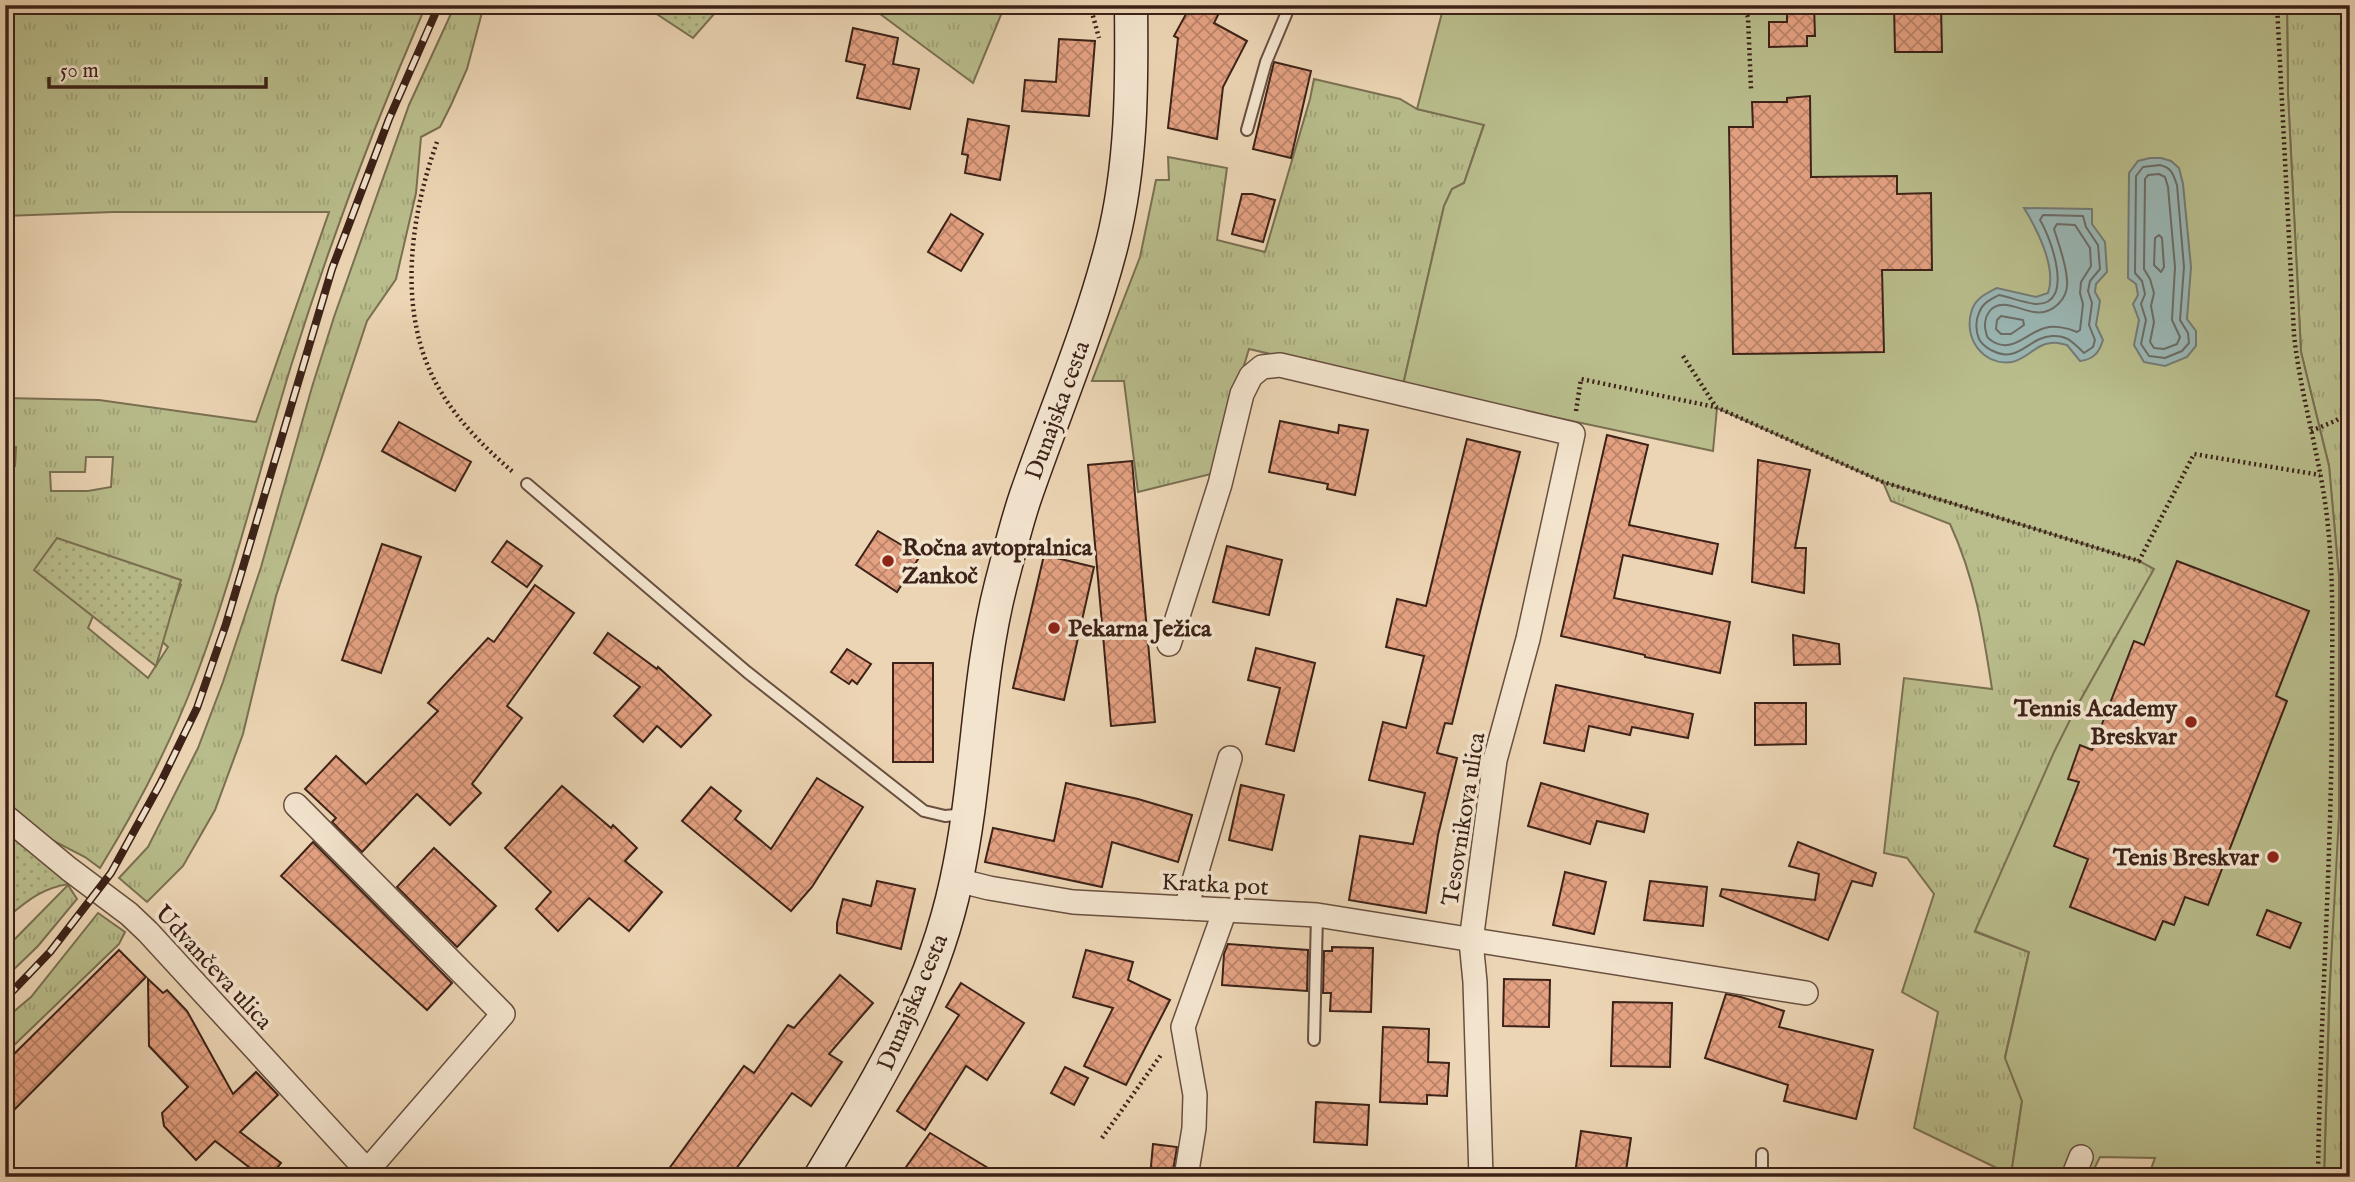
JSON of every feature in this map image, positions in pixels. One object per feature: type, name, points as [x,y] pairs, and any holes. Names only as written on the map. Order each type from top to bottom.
[{"type":"main road","name":"Dunajska cesta","points":[[820,1177],[892,1055],[922,991],[945,926],[957,880],[968,813],[986,657],[998,596],[1025,497],[1103,276],[1116,223],[1130,127],[1131,5]]},
{"type":"street","points":[[1169,644],[1220,484],[1242,394],[1251,376],[1262,367],[1280,365],[1573,434]]},
{"type":"street","name":"Tesovnikova ulica","points":[[1481,1177],[1475,982],[1471,941],[1495,760],[1528,639],[1573,434]]},
{"type":"street","points":[[1186,908],[1230,758]]},
{"type":"street","name":"Udvančeva ulica","points":[[5,816],[138,923],[370,1174],[503,1014],[296,805]]},
{"type":"street","name":"Kratka pot","points":[[957,880],[1073,902],[1317,915],[1807,993]]},
{"type":"street","points":[[1186,1177],[1194,1128],[1195,1095],[1183,1027],[1225,910]]},
{"type":"lane","points":[[1247,130],[1266,62],[1290,5]]},
{"type":"lane","points":[[527,484],[747,672],[924,811],[945,816],[968,813]]},
{"type":"lane","points":[[1314,1040],[1317,915]]},
{"type":"lane","points":[[1762,1154],[1762,1177]]},
{"type":"path","points":[[1090,5],[1097,32]]},
{"type":"path","points":[[1743,5],[1748,17],[1751,89]]},
{"type":"path","points":[[2277,5],[2294,335],[2328,527],[2332,602],[2332,762],[2318,1177]]},
{"type":"path","points":[[437,142],[425,175],[416,219],[411,266],[420,344],[442,393],[470,430],[527,484]]},
{"type":"path","points":[[1683,356],[1716,407]]},
{"type":"path","points":[[1573,434],[1581,379],[1716,407],[1883,482],[2139,561],[2194,454],[2320,474]]},
{"type":"path","points":[[2311,430],[2350,412]]},
{"type":"path","points":[[1102,1138],[1147,1072],[1183,1027]]},
{"type":"green space","points":[[5,5],[426,5],[371,139],[321,275],[291,366],[222,602],[195,679],[152,776],[100,868],[46,837],[5,803],[5,467],[15,466],[16,447],[5,446],[5,398],[99,400],[256,422],[329,212],[113,212],[5,216]],"holes":[[[86,457],[113,457],[111,487],[88,491],[51,491],[50,472],[85,472]],[[132,570],[181,585],[169,616],[155,635],[168,647],[148,678],[88,628],[93,616],[46,578]]]},
{"type":"green space","points":[[455,5],[484,5],[467,69],[440,127],[421,137],[416,193],[396,279],[367,321],[276,596],[243,734],[215,810],[183,866],[147,902],[119,878],[148,847],[198,748],[261,567],[334,317],[409,105]]},
{"type":"green space","points":[[643,5],[722,5],[693,38]]},
{"type":"green space","points":[[868,5],[1005,5],[973,83]]},
{"type":"green space","points":[[1444,5],[2287,5],[2288,94],[2301,352],[2329,466],[2339,577],[2339,816],[2329,999],[2324,1177],[2148,1177],[2155,1158],[2100,1157],[2090,1177],[2011,1175],[2022,1101],[2005,1058],[2029,952],[1975,931],[2054,752],[2154,569],[2139,561],[1883,482],[1717,408],[1713,451],[1403,385],[1444,206],[1452,189],[1464,183],[1484,125],[1417,109]]},
{"type":"green space","points":[[2287,5],[2350,5],[2350,1177],[2324,1177],[2340,661],[2339,577],[2329,466],[2301,352],[2288,94]]},
{"type":"green space","points":[[1314,79],[1400,99],[1417,109],[1484,124],[1464,183],[1452,189],[1444,206],[1403,385],[1249,349],[1211,474],[1138,492],[1124,381],[1092,381],[1140,257],[1156,180],[1169,180],[1168,157],[1227,168],[1217,240],[1265,252]]},
{"type":"green space","points":[[1783,437],[2166,548],[2076,708],[1975,932],[2029,952],[2005,1057],[2022,1101],[2011,1175],[1914,1128],[1938,1012],[1902,992],[1934,894],[1907,858],[1884,853],[1904,678],[1992,689],[1981,625],[1966,564],[1950,524],[1891,501],[1883,482]]},
{"type":"green space","points":[[57,538],[181,580],[156,666],[34,570]]},
{"type":"green space","points":[[5,829],[69,884],[42,892],[5,919]]},
{"type":"green space","points":[[68,885],[77,899],[38,946],[5,978],[5,949]]},
{"type":"green space","points":[[98,913],[125,932],[119,944],[5,1054],[5,1019],[31,997]]},
{"type":"water","points":[[2150,158],[2171,161],[2179,168],[2191,267],[2187,319],[2196,331],[2196,346],[2187,357],[2165,366],[2144,362],[2134,345],[2139,320],[2133,304],[2138,295],[2136,284],[2128,278],[2129,173],[2138,161]]},
{"type":"water","points":[[2024,208],[2092,209],[2092,224],[2105,242],[2107,272],[2096,284],[2095,292],[2100,301],[2096,325],[2103,340],[2098,352],[2089,359],[2080,361],[2067,345],[2053,343],[2041,346],[2012,362],[2002,362],[1985,355],[1974,341],[1971,333],[1971,313],[1977,301],[1984,295],[1997,288],[2036,297],[2048,293],[2048,261],[2040,238]]},
{"type":"building","points":[[1191,5],[1223,5],[1214,23],[1247,41],[1223,87],[1217,139],[1168,128],[1178,38],[1174,36]]},
{"type":"building","points":[[1787,5],[1814,5],[1815,36],[1807,36],[1807,46],[1769,47],[1769,22],[1787,22]]},
{"type":"building","points":[[1894,5],[1941,5],[1942,52],[1895,52]]},
{"type":"building","points":[[853,28],[898,38],[893,64],[919,69],[910,109],[857,98],[865,65],[846,61]]},
{"type":"building","points":[[1059,39],[1095,41],[1089,116],[1022,111],[1025,80],[1056,82]]},
{"type":"building","points":[[1274,62],[1311,71],[1291,158],[1253,149]]},
{"type":"building","points":[[1810,96],[1811,177],[1897,176],[1897,194],[1931,193],[1932,270],[1882,270],[1884,352],[1733,354],[1729,127],[1753,127],[1752,102],[1787,102],[1787,98]]},
{"type":"building","points":[[968,119],[1009,126],[1000,180],[965,173],[968,155],[962,154]]},
{"type":"building","points":[[1242,194],[1275,200],[1263,242],[1232,234]]},
{"type":"building","points":[[951,214],[983,234],[961,271],[928,252]]},
{"type":"building","points":[[1280,421],[1338,433],[1339,425],[1368,430],[1355,495],[1327,489],[1328,484],[1269,472]]},
{"type":"building","points":[[399,422],[471,462],[455,491],[382,451]]},
{"type":"building","points":[[1607,435],[1648,445],[1629,525],[1718,544],[1712,574],[1623,555],[1614,598],[1730,622],[1720,673],[1561,636]]},
{"type":"building","points":[[1467,439],[1520,452],[1452,724],[1445,723],[1437,753],[1457,758],[1438,835],[1426,913],[1349,900],[1360,836],[1413,844],[1425,793],[1369,780],[1383,722],[1406,728],[1424,656],[1386,647],[1397,599],[1426,606]]},
{"type":"building","points":[[1758,460],[1810,470],[1795,548],[1806,548],[1804,593],[1752,582]]},
{"type":"building","points":[[1132,461],[1155,722],[1111,726],[1088,465]]},
{"type":"building","name":"Ročna avtopralnica Zankoč","points":[[878,531],[920,556],[897,592],[856,565]]},
{"type":"building","points":[[507,541],[542,566],[527,587],[492,562]]},
{"type":"building","points":[[382,544],[421,557],[381,673],[342,660]]},
{"type":"building","points":[[1227,546],[1282,560],[1269,615],[1213,602]]},
{"type":"building","name":"Pekarna Ježica","points":[[1044,555],[1094,567],[1064,700],[1013,688]]},
{"type":"building","name":"Tennis Academy Breskvar","points":[[2177,561],[2309,611],[2276,696],[2287,701],[2208,905],[2185,897],[2174,925],[2163,921],[2155,940],[2070,907],[2088,859],[2054,846],[2079,782],[2068,779],[2080,745],[2092,750],[2134,641],[2144,645]]},
{"type":"building","points":[[535,585],[574,613],[507,706],[522,718],[472,784],[481,793],[450,825],[417,794],[362,852],[332,822],[336,818],[305,789],[336,756],[366,784],[438,711],[428,703],[488,638],[494,642]]},
{"type":"building","points":[[608,633],[657,669],[658,667],[711,715],[681,747],[657,726],[643,742],[614,716],[640,687],[594,653]]},
{"type":"building","points":[[1793,635],[1839,644],[1840,664],[1794,665]]},
{"type":"building","points":[[1256,648],[1315,663],[1294,751],[1266,744],[1280,688],[1248,680]]},
{"type":"building","points":[[847,649],[871,664],[857,684],[852,680],[849,684],[831,672]]},
{"type":"building","points":[[893,663],[933,663],[933,762],[893,762]]},
{"type":"building","points":[[1556,685],[1693,714],[1688,738],[1632,727],[1630,735],[1589,726],[1584,751],[1544,743]]},
{"type":"building","points":[[1755,703],[1806,703],[1806,744],[1755,745]]},
{"type":"building","points":[[817,778],[863,807],[812,887],[791,911],[682,821],[711,787],[741,811],[735,819],[771,849]]},
{"type":"building","points":[[1066,783],[1138,799],[1192,815],[1178,862],[1112,842],[1102,887],[985,862],[993,828],[1054,841]]},
{"type":"building","points":[[1541,783],[1648,814],[1644,832],[1597,821],[1590,844],[1528,826]]},
{"type":"building","points":[[1241,785],[1284,795],[1272,850],[1229,840]]},
{"type":"building","points":[[562,786],[611,828],[613,825],[637,848],[625,861],[662,892],[629,931],[589,898],[558,931],[536,909],[551,892],[505,848]]},
{"type":"building","points":[[313,842],[452,983],[427,1010],[281,876]]},
{"type":"building","points":[[1798,842],[1876,873],[1872,886],[1852,881],[1828,940],[1720,896],[1722,889],[1815,900],[1819,874],[1789,866]]},
{"type":"building","points":[[434,848],[496,906],[457,947],[397,887]]},
{"type":"building","points":[[1565,872],[1606,882],[1594,934],[1553,925]]},
{"type":"building","points":[[877,881],[915,889],[901,949],[837,933],[843,899],[871,906]]},
{"type":"building","points":[[1650,881],[1707,887],[1703,926],[1644,920]]},
{"type":"building","points":[[2267,910],[2301,923],[2290,948],[2257,935]]},
{"type":"building","points":[[1228,944],[1308,950],[1307,991],[1222,985],[1224,954]]},
{"type":"building","points":[[1332,947],[1373,948],[1371,1012],[1330,1011],[1331,993],[1323,993],[1324,951],[1332,951]]},
{"type":"building","points":[[119,950],[146,977],[5,1119],[5,1063]]},
{"type":"building","points":[[1086,950],[1133,962],[1128,980],[1170,1000],[1126,1085],[1084,1066],[1113,1008],[1073,997]]},
{"type":"building","points":[[840,975],[873,1003],[829,1054],[842,1062],[811,1106],[792,1093],[730,1177],[663,1177],[744,1066],[754,1073],[788,1025],[794,1028]]},
{"type":"building","points":[[148,979],[163,993],[167,990],[187,1011],[233,1094],[256,1072],[278,1095],[240,1132],[281,1163],[270,1177],[262,1177],[215,1141],[196,1160],[164,1126],[162,1113],[188,1087],[149,1046]]},
{"type":"building","points":[[1504,979],[1550,980],[1549,1027],[1503,1026]]},
{"type":"building","points":[[961,983],[1024,1023],[987,1080],[966,1066],[925,1130],[897,1111],[959,1015],[946,1007]]},
{"type":"building","points":[[1726,994],[1784,1011],[1779,1027],[1873,1050],[1856,1119],[1784,1101],[1788,1085],[1705,1058]]},
{"type":"building","points":[[1613,1002],[1672,1003],[1670,1067],[1611,1066]]},
{"type":"building","points":[[1383,1027],[1429,1029],[1428,1062],[1449,1063],[1447,1096],[1427,1095],[1427,1104],[1380,1102]]},
{"type":"building","points":[[1065,1067],[1088,1078],[1074,1105],[1051,1093]]},
{"type":"building","points":[[1316,1102],[1369,1105],[1367,1145],[1314,1142]]},
{"type":"building","points":[[1581,1131],[1631,1138],[1625,1177],[1575,1174]]},
{"type":"building","points":[[930,1133],[1003,1177],[899,1177]]},
{"type":"building","points":[[1153,1144],[1177,1147],[1172,1177],[1150,1177]]},
{"type":"railway","points":[[5,999],[50,952],[111,873],[160,784],[197,708],[226,624],[332,269],[389,119],[439,5]]},
{"type":"place","name":"Ročna avtopralnica Zankoč","points":[[888,561]]},
{"type":"place","name":"Pekarna Ježica","points":[[1054,628]]},
{"type":"place","name":"Tennis Academy Breskvar","points":[[2191,722]]},
{"type":"place","name":"Tenis Breskvar","points":[[2273,857]]}]
